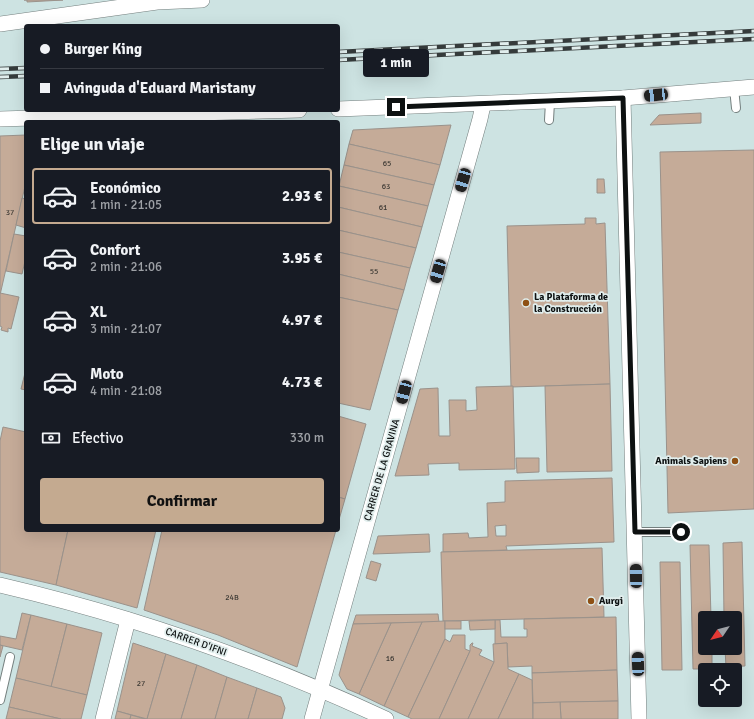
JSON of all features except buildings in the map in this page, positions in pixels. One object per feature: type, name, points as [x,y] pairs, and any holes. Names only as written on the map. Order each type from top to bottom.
[{"type":"street","points":[[0,24],[157,2],[202,0]]},
{"type":"street","points":[[340,109],[550,102],[623,98],[754,87]]},
{"type":"street","points":[[623,98],[639,719]]},
{"type":"street","name":"CARRER DE LA GRAVINA","points":[[312,719],[483,105]]},
{"type":"street","points":[[0,119],[233,112]]},
{"type":"street","name":"CARRER D'IFNI","points":[[0,584],[167,631],[320,688],[386,719]]},
{"type":"street","points":[[103,719],[128,620]]},
{"type":"lane","points":[[734,88],[736,108]]},
{"type":"lane","points":[[550,102],[550,120]]},
{"type":"lane","points":[[635,532],[681,532]]},
{"type":"lane","points":[[0,700],[10,657]]},
{"type":"shaded area","points":[[0,0],[754,0],[754,719],[0,719]]},
{"type":"railway","points":[[340,52],[754,31]]},
{"type":"railway","points":[[340,60],[754,39]]},
{"type":"railway","points":[[0,69],[24,68]]},
{"type":"railway","points":[[0,77],[24,76]]},
{"type":"place","name":"La Plataforma de la Construcción","points":[[526,303]]},
{"type":"place","name":"Animals Sapiens","points":[[735,461]]},
{"type":"place","name":"Aurgi","points":[[591,601]]},
{"type":"route","points":[[396,107],[623,98],[635,532],[681,532]]}]
